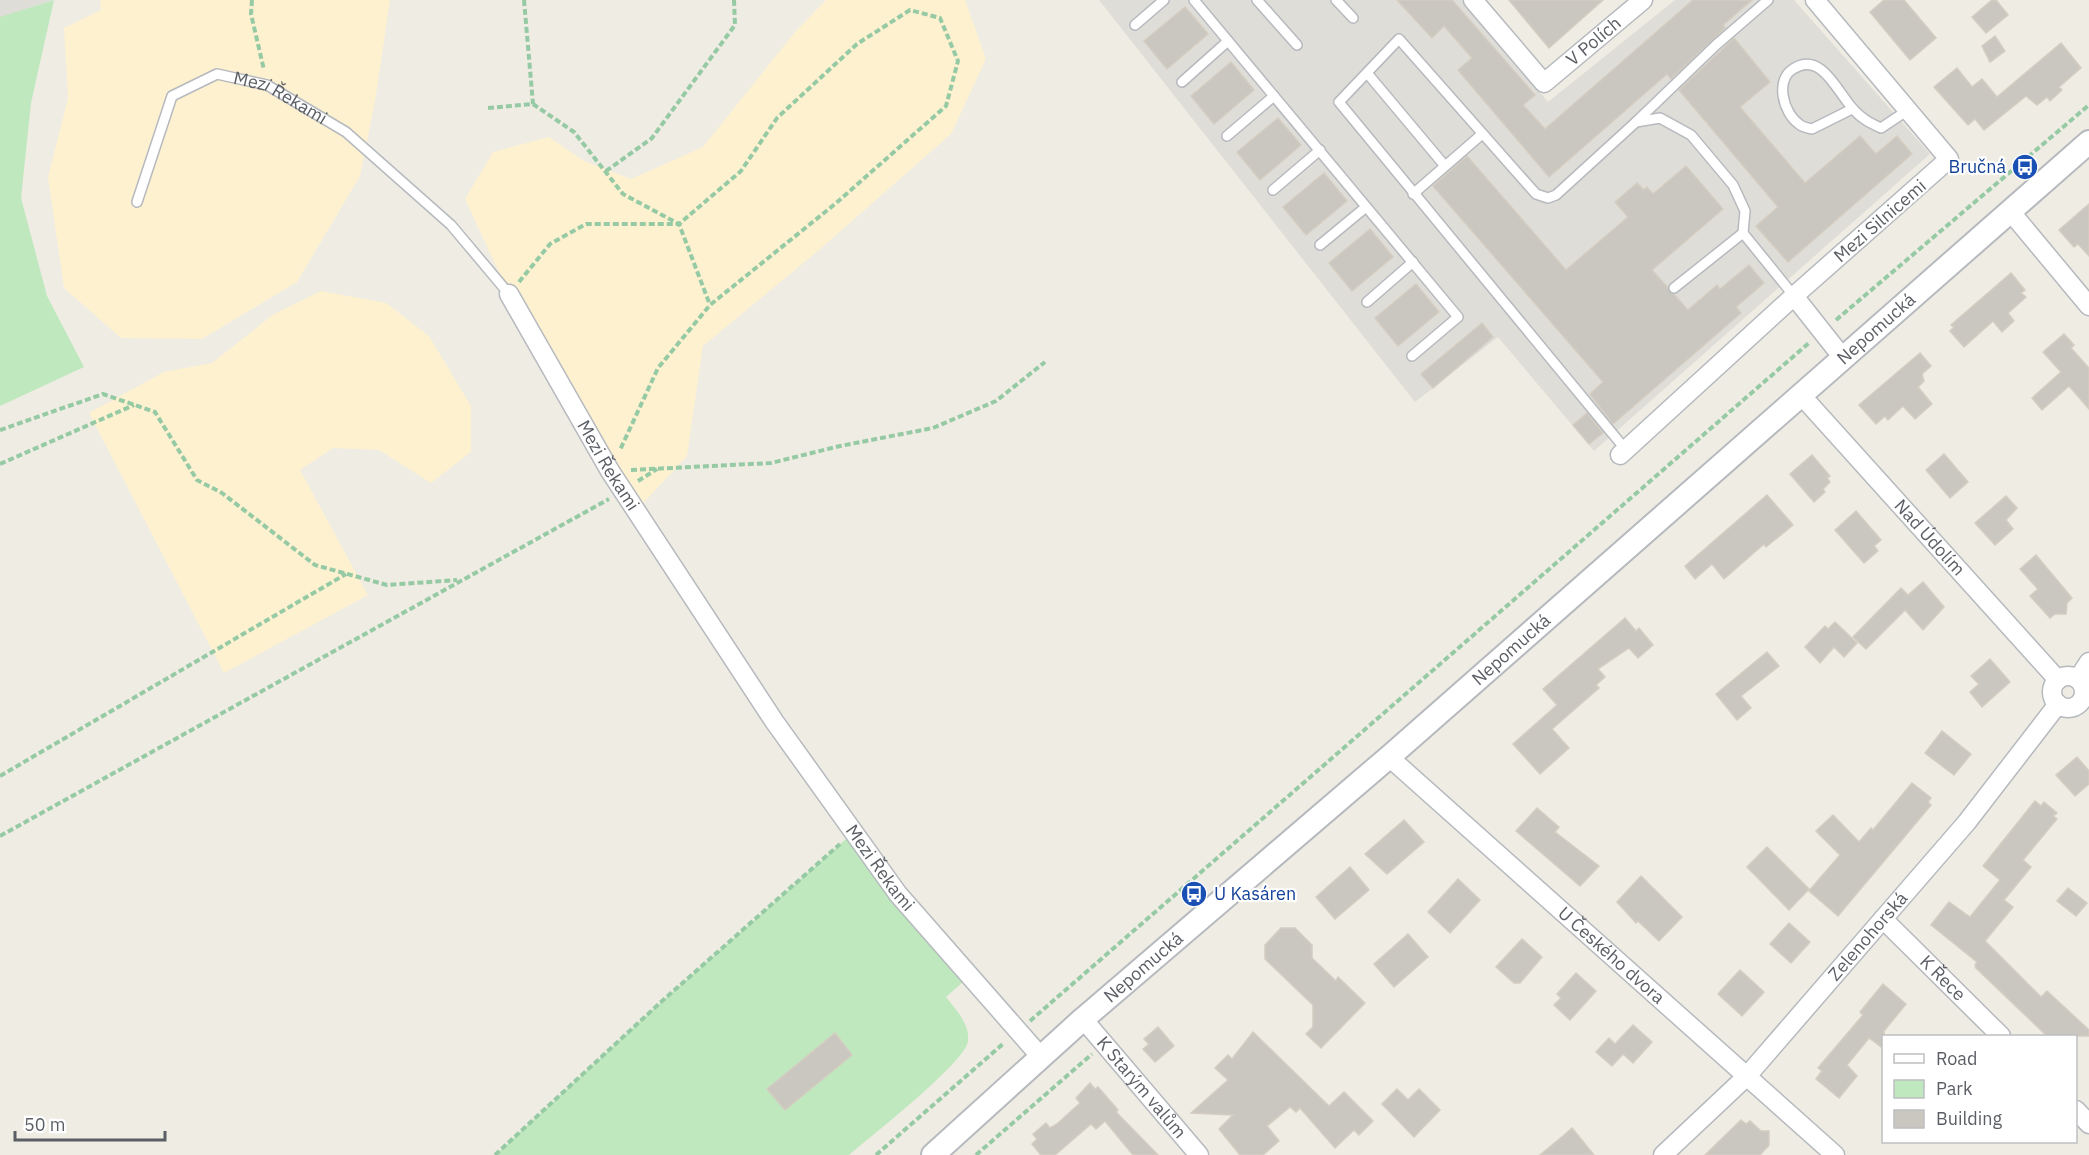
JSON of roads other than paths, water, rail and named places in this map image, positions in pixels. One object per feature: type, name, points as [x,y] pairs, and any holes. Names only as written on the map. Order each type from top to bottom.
[{"type":"street","name":"V Polích","points":[[1473,0],[1544,83],[1643,0]]},
{"type":"street","name":"Mezi Silnicemi","points":[[1794,296],[1949,159],[1815,0]]},
{"type":"street","name":"Nepomucká","points":[[933,1155],[1083,1020],[1389,757],[2089,142]]},
{"type":"street","points":[[2010,211],[2089,306]]},
{"type":"street","name":"Mezi Řekami","points":[[509,294],[610,471],[774,721],[898,894],[1041,1057]]},
{"type":"street","points":[[1623,452],[1794,296],[1824,330],[1843,358]]},
{"type":"street","name":"Nad Údolím","points":[[1801,395],[2058,680]]},
{"type":"street","points":[[2078,679],[2089,662]]},
{"type":"street","points":[[2068,676],[2078,679],[2084,692],[2084,710],[2066,708],[2058,704],[2052,692],[2058,680],[2068,676]]},
{"type":"street","name":"Zelenohorská","points":[[1663,1155],[1747,1076],[1967,822],[2058,704]]},
{"type":"street","name":"U Českého dvora","points":[[1389,757],[1835,1155]]},
{"type":"street","name":"K Řece","points":[[1883,919],[2000,1035]]},
{"type":"street","name":"K Starým valům","points":[[1083,1020],[1199,1155]]},
{"type":"street","points":[[2077,1111],[2089,1124]]},
{"type":"lane","points":[[1135,25],[1164,0]]},
{"type":"lane","points":[[1194,0],[1458,316],[1412,356]]},
{"type":"lane","points":[[1257,0],[1297,45]]},
{"type":"lane","points":[[1336,0],[1353,18]]},
{"type":"lane","points":[[1623,452],[1339,102],[1399,39],[1481,135],[1536,194],[1548,198],[1556,195],[1716,45],[1768,0]]},
{"type":"lane","points":[[1182,82],[1228,41]]},
{"type":"lane","points":[[1852,109],[1812,129],[1800,125],[1792,118],[1784,100],[1782,81],[1788,72],[1801,64],[1813,64],[1835,84],[1852,109],[1867,122],[1881,128],[1908,110]]},
{"type":"lane","points":[[1367,73],[1445,166]]},
{"type":"lane","name":"Mezi Řekami","points":[[136,202],[172,96],[217,74],[267,85],[346,132],[451,225],[509,294]]},
{"type":"lane","points":[[1227,136],[1274,96]]},
{"type":"lane","points":[[1636,122],[1660,118],[1691,135],[1732,185],[1745,211],[1743,233],[1794,296]]},
{"type":"lane","points":[[1413,194],[1481,135]]},
{"type":"lane","points":[[1273,190],[1320,150]]},
{"type":"lane","points":[[1320,245],[1366,207]]},
{"type":"lane","points":[[1674,288],[1743,233]]},
{"type":"lane","points":[[1367,302],[1413,262]]},
{"type":"place","name":"Bručná","points":[[2025,167]]},
{"type":"place","name":"U Kasáren","points":[[1194,894]]}]
